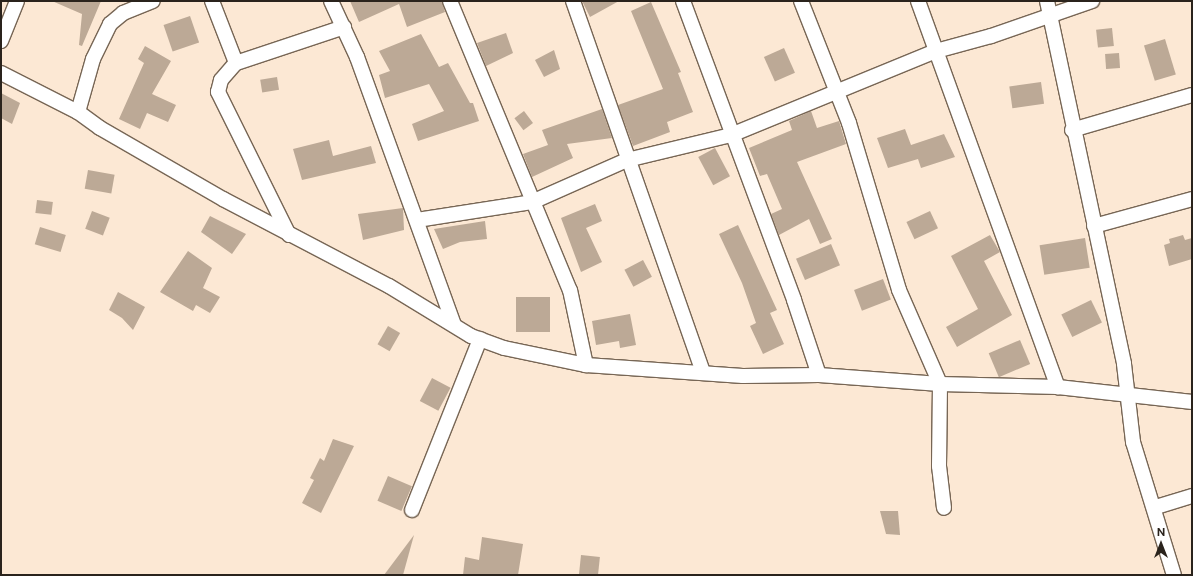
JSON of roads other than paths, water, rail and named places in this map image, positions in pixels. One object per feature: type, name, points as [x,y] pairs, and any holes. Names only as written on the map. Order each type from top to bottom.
[{"type":"street","points":[[1,41],[17,1]]},
{"type":"street","points":[[78,112],[93,59],[110,24],[123,13],[153,1]]},
{"type":"street","points":[[212,1],[236,63]]},
{"type":"street","points":[[331,1],[344,27],[417,220],[454,326]]},
{"type":"street","points":[[450,1],[532,202],[570,290],[586,365]]},
{"type":"street","points":[[573,1],[627,160],[660,242],[703,372]]},
{"type":"street","points":[[683,1],[731,135],[794,300],[819,375]]},
{"type":"street","points":[[801,1],[849,123],[900,290],[940,384],[939,466],[944,508]]},
{"type":"street","points":[[918,1],[1058,387]]},
{"type":"street","points":[[1047,1],[1072,130],[1124,364],[1133,442],[1156,507],[1174,575]]},
{"type":"street","points":[[417,220],[532,202],[627,160],[731,135],[936,51],[1050,17],[1092,1]]},
{"type":"street","points":[[289,235],[218,92],[221,80],[236,63],[344,27]]},
{"type":"street","points":[[1,73],[78,112],[100,128],[289,235],[389,286],[454,326],[480,339],[504,348],[586,365],[758,377],[819,375],[940,384],[1058,387],[1127,393],[1192,402]]},
{"type":"street","points":[[1072,130],[1192,95]]},
{"type":"street","points":[[1094,226],[1192,199]]},
{"type":"street","points":[[412,510],[480,339]]},
{"type":"street","points":[[1156,507],[1192,496]]}]
